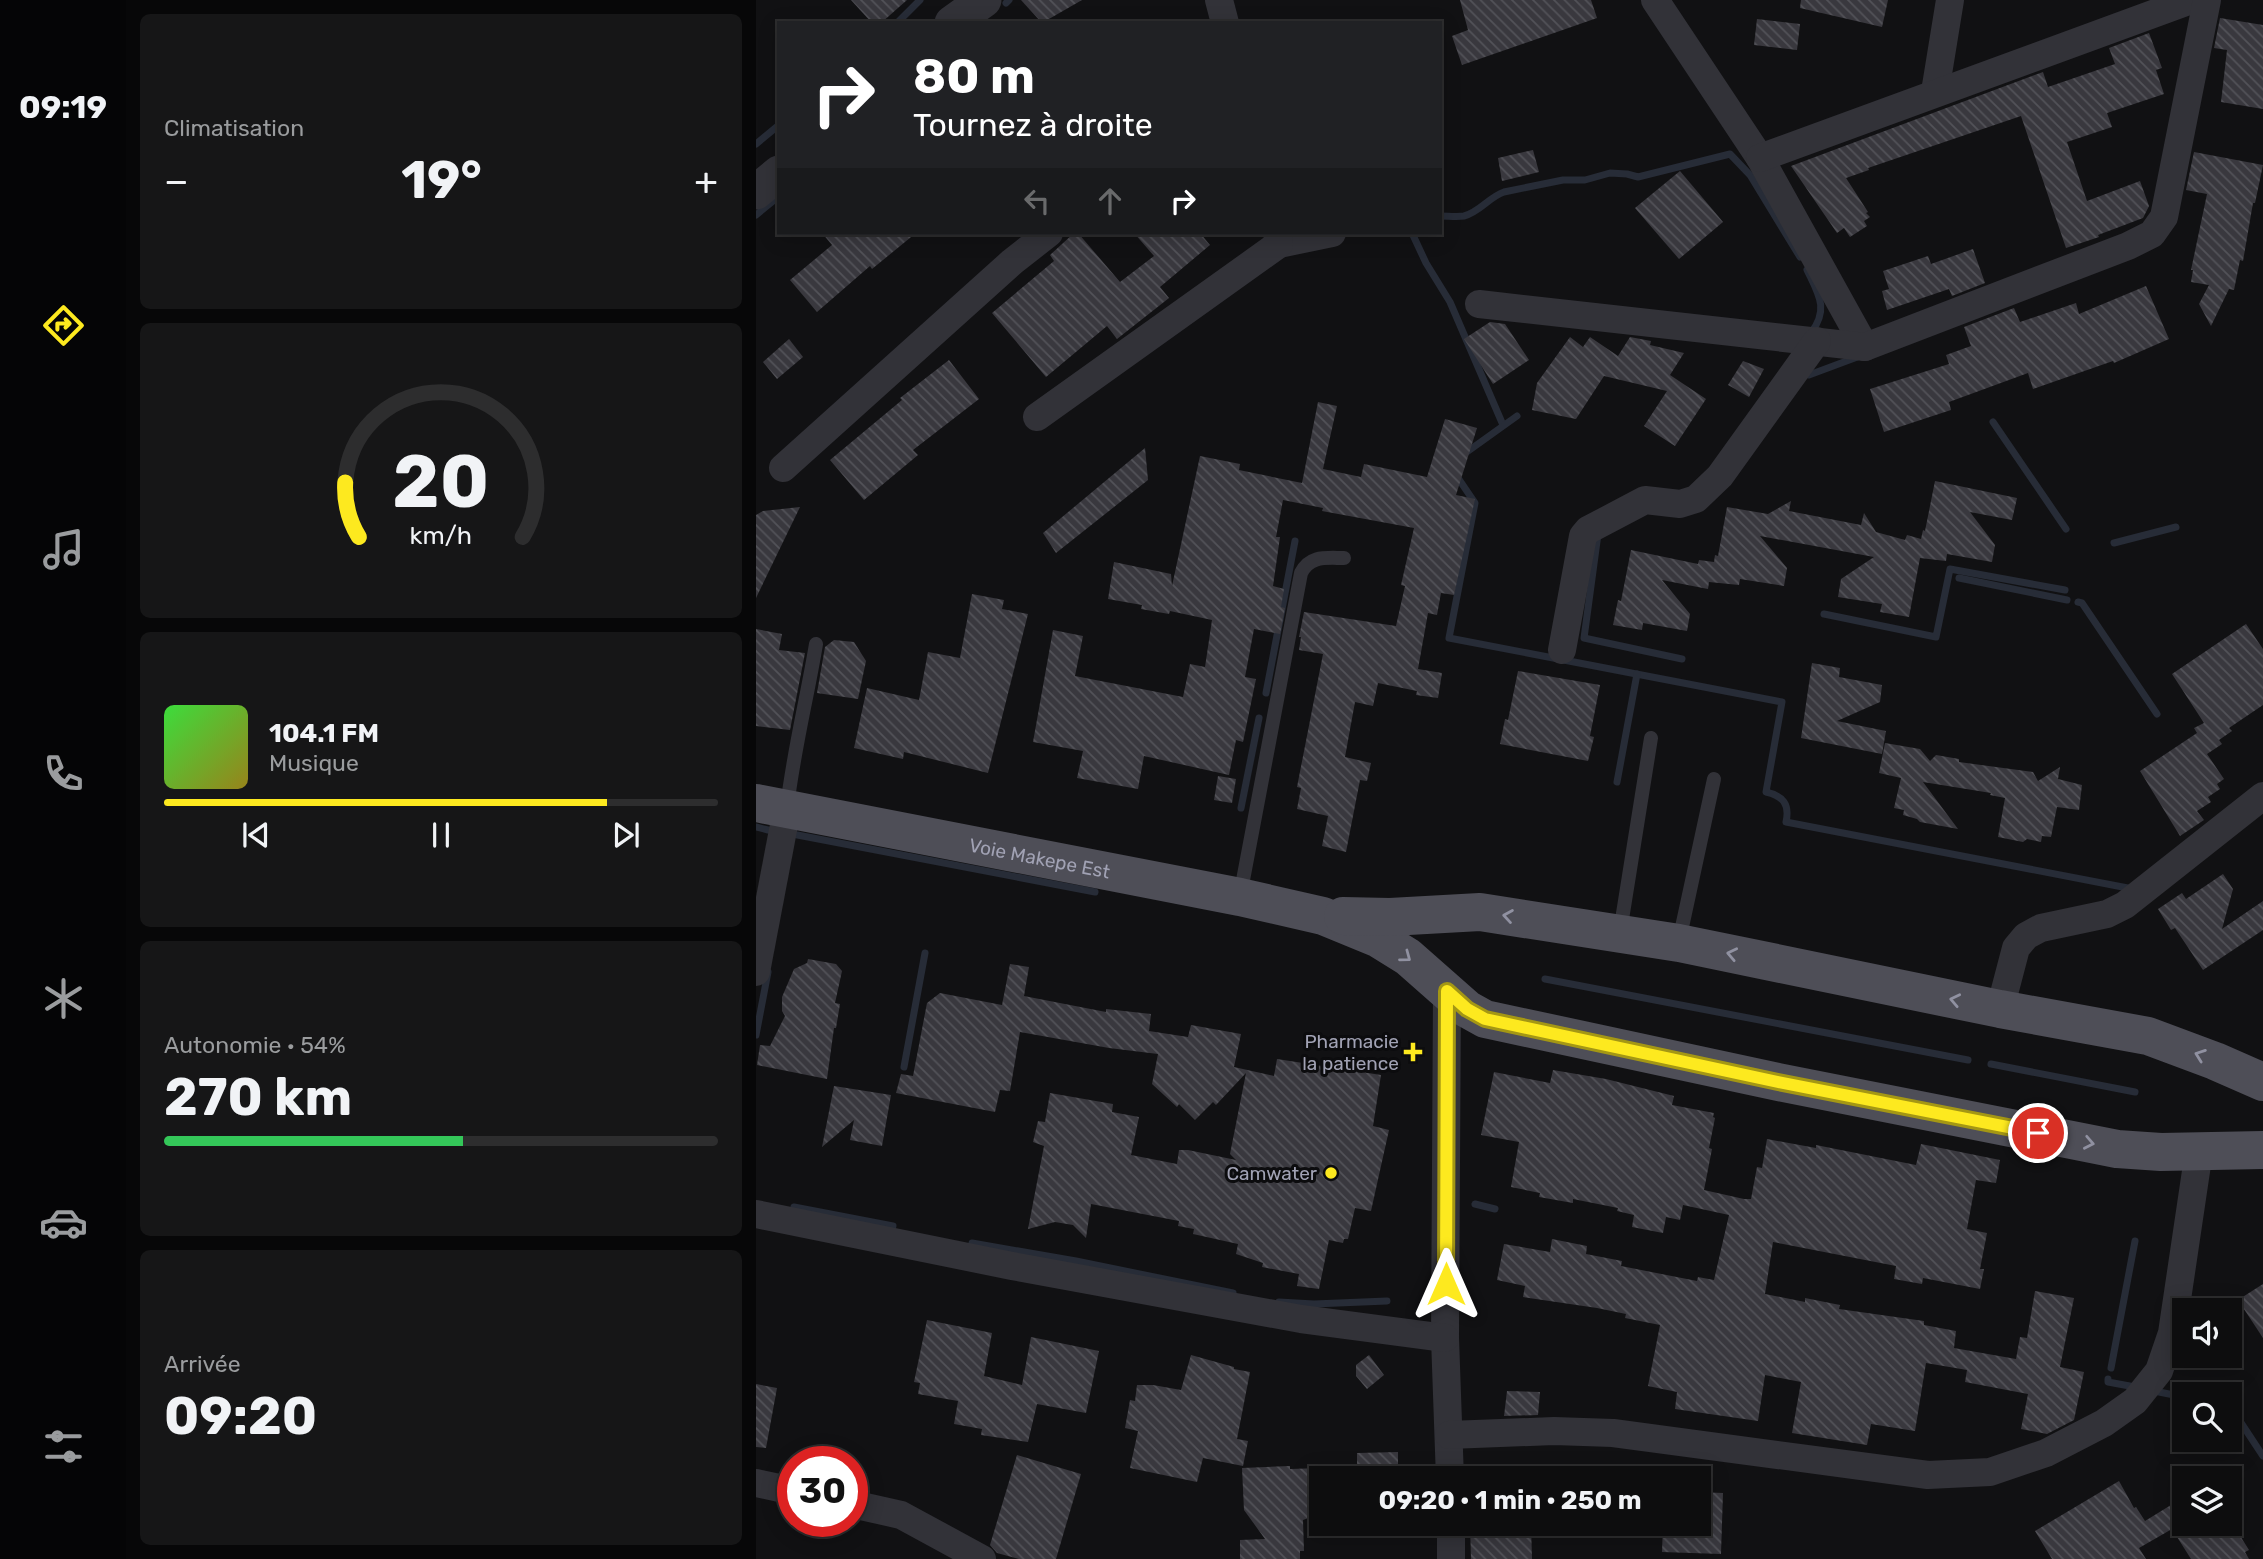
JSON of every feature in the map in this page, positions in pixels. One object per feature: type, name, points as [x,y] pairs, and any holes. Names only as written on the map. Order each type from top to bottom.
[{"type":"main road","name":"Voie Makepe Est","points":[[771,806],[1240,897],[1323,916]]},
{"type":"main road","points":[[1323,916],[1390,917],[1480,912],[1679,943],[2000,1009],[2148,1036],[2215,1060],[2263,1082]]},
{"type":"main road","points":[[1323,916],[1379,939],[1408,957],[1467,1009],[1485,1019],[1778,1082],[2116,1149],[2161,1152],[2263,1150]]},
{"type":"street","points":[[1219,0],[1224,21]]},
{"type":"street","points":[[1655,0],[1760,158],[1864,346]]},
{"type":"street","points":[[1935,92],[1950,0]]},
{"type":"street","points":[[1760,158],[2191,0]]},
{"type":"street","points":[[1479,304],[1864,346],[2128,246],[2152,234],[2164,217],[2207,0]]},
{"type":"street","points":[[756,192],[777,175]]},
{"type":"street","points":[[783,468],[1012,262],[1046,235]]},
{"type":"street","points":[[1037,417],[1278,238],[1310,235]]},
{"type":"street","points":[[1562,650],[1583,536],[1588,530],[1645,500],[1680,504],[1696,499],[1720,476],[1817,341]]},
{"type":"street","points":[[2000,1009],[2016,948],[2026,936],[2041,928],[2107,914],[2125,905],[2263,796]]},
{"type":"street","points":[[756,972],[771,806]]},
{"type":"street","points":[[1447,991],[1445,1338],[1450,1466]]},
{"type":"street","points":[[1449,1435],[1554,1431],[1613,1433],[1928,1475],[1990,1472],[2046,1453],[2104,1423],[2135,1401],[2159,1371],[2172,1333],[2199,1151]]},
{"type":"street","points":[[756,1214],[1012,1266],[1301,1319],[1445,1338]]},
{"type":"street","points":[[756,1483],[777,1488]]},
{"type":"street","points":[[868,1508],[901,1515],[982,1559]]},
{"type":"street","points":[[1451,1536],[1451,1559]]},
{"type":"lane","points":[[1240,897],[1301,573],[1306,564],[1315,558],[1344,558]]},
{"type":"lane","points":[[771,806],[800,737],[816,644]]},
{"type":"lane","points":[[1620,933],[1651,738]]},
{"type":"lane","points":[[1679,943],[1714,779]]},
{"type":"building","points":[[851,0],[907,0],[883,21],[870,21]]},
{"type":"building","points":[[1021,0],[1082,0],[1045,21],[1040,21]]},
{"type":"building","points":[[1460,0],[1591,0],[1597,18],[1462,65],[1452,36],[1468,30]]},
{"type":"building","points":[[1801,0],[1888,0],[1882,27],[1800,8]]},
{"type":"building","points":[[2220,18],[2263,25],[2263,109],[2221,102],[2227,50],[2214,48]]},
{"type":"building","points":[[1757,19],[1800,24],[1797,50],[1754,45]]},
{"type":"building","points":[[2149,33],[2162,68],[2156,70],[2164,94],[2107,113],[2112,127],[2067,142],[2087,201],[2140,181],[2149,206],[2143,218],[2098,235],[2099,237],[2066,248],[2021,116],[1846,178],[1870,217],[1864,221],[1867,226],[1850,237],[1844,228],[1837,233],[1791,166],[2043,72],[2048,87],[2115,64],[2109,48]]},
{"type":"building","points":[[1533,150],[1539,172],[1502,181],[1498,158]]},
{"type":"building","points":[[2194,152],[2263,165],[2243,261],[2240,260],[2234,290],[2229,289],[2211,326],[2199,304],[2209,285],[2191,282],[2191,270],[2207,194],[2186,190]]},
{"type":"building","points":[[1680,171],[1723,222],[1679,259],[1635,208]]},
{"type":"building","points":[[824,235],[914,235],[872,269],[870,266],[817,312],[790,280],[832,245]]},
{"type":"building","points":[[1072,235],[1080,235],[1120,282],[1154,256],[1136,235],[1202,235],[1210,245],[1160,287],[1169,298],[1117,339],[1107,326],[1046,377],[992,313],[1054,261],[1050,255]]},
{"type":"building","points":[[1973,249],[1985,283],[1952,296],[1949,289],[1887,310],[1882,291],[1889,289],[1883,271],[1928,256],[1931,264]]},
{"type":"building","points":[[2146,286],[2169,339],[2114,363],[2113,361],[2033,389],[2028,373],[1949,402],[1951,410],[1884,432],[1870,389],[1949,364],[1946,355],[1971,346],[1964,327],[2014,308],[2020,322],[2076,303],[2079,314]]},
{"type":"building","points":[[1490,322],[1505,324],[1529,360],[1493,384],[1464,339]]},
{"type":"building","points":[[1570,337],[1583,347],[1590,337],[1618,356],[1630,337],[1651,341],[1650,345],[1684,353],[1670,375],[1706,399],[1675,446],[1644,426],[1667,391],[1604,376],[1576,419],[1532,410],[1537,383]]},
{"type":"building","points":[[789,339],[803,357],[777,379],[763,362]]},
{"type":"building","points":[[949,360],[979,399],[913,450],[918,455],[864,500],[830,460],[902,400],[900,398]]},
{"type":"building","points":[[1743,361],[1764,369],[1749,397],[1728,385]]},
{"type":"building","points":[[1318,402],[1337,406],[1323,469],[1361,477],[1364,464],[1427,477],[1445,419],[1477,428],[1456,495],[1475,499],[1454,595],[1441,593],[1437,615],[1428,613],[1418,669],[1442,673],[1438,698],[1416,695],[1417,691],[1378,683],[1373,706],[1355,702],[1345,757],[1371,763],[1367,781],[1360,780],[1346,852],[1322,846],[1328,816],[1297,809],[1301,788],[1297,787],[1323,654],[1299,650],[1304,612],[1396,626],[1405,586],[1401,585],[1414,528],[1322,511],[1323,508],[1283,500],[1276,537],[1280,537],[1273,586],[1284,589],[1281,607],[1285,608],[1280,634],[1254,629],[1245,677],[1256,679],[1243,742],[1236,740],[1229,775],[1144,756],[1138,789],[1077,778],[1083,751],[1033,742],[1053,630],[1083,636],[1075,676],[1183,697],[1190,664],[1205,667],[1212,620],[1170,611],[1169,614],[1141,609],[1142,605],[1108,599],[1114,562],[1171,574],[1172,586],[1200,456],[1240,464],[1239,470],[1302,483]]},
{"type":"building","points":[[1145,448],[1148,480],[1056,553],[1043,533]]},
{"type":"building","points":[[1935,481],[2017,498],[2012,520],[1970,512],[1995,545],[1992,562],[1947,554],[1946,561],[1920,558],[1909,617],[1880,612],[1882,604],[1838,597],[1841,579],[1874,557],[1760,536],[1787,568],[1784,586],[1740,579],[1739,585],[1709,582],[1708,589],[1662,580],[1690,614],[1687,631],[1643,623],[1642,630],[1613,625],[1618,600],[1621,601],[1631,550],[1698,564],[1699,560],[1714,562],[1715,555],[1718,556],[1727,507],[1768,514],[1791,501],[1789,511],[1861,525],[1864,513],[1876,532],[1905,540],[1907,535],[1921,539]]},
{"type":"building","points":[[800,507],[756,598],[756,515],[763,511]]},
{"type":"building","points":[[972,594],[1004,600],[1002,609],[1028,614],[988,773],[904,752],[903,759],[854,748],[867,688],[919,700],[928,652],[960,658]]},
{"type":"building","points":[[2246,624],[2263,649],[2263,705],[2229,728],[2232,731],[2219,740],[2222,744],[2207,754],[2224,779],[2217,784],[2220,789],[2208,797],[2211,802],[2197,811],[2204,820],[2180,836],[2140,771],[2197,733],[2194,728],[2204,723],[2172,674]]},
{"type":"building","points":[[756,629],[782,634],[779,650],[805,653],[790,730],[756,726]]},
{"type":"building","points":[[834,640],[854,642],[866,661],[858,699],[817,693],[825,647]]},
{"type":"building","points":[[1812,663],[1840,668],[1839,677],[1882,685],[1880,702],[1837,721],[1886,731],[1882,754],[1801,738]]},
{"type":"building","points":[[1518,671],[1600,685],[1590,736],[1594,737],[1588,761],[1500,744]]},
{"type":"building","points":[[1885,743],[1920,749],[1930,761],[1936,755],[1959,759],[1959,762],[2033,772],[2038,781],[2060,767],[2058,779],[2082,785],[2079,810],[2057,807],[2051,837],[2042,836],[2041,842],[2027,839],[2023,842],[1998,837],[2005,798],[1990,795],[1991,793],[1923,782],[1958,829],[1920,822],[1903,815],[1904,810],[1894,808],[1901,778],[1879,773]]},
{"type":"building","points":[[1218,776],[1236,779],[1232,803],[1214,800]]},
{"type":"building","points":[[2223,874],[2233,889],[2222,929],[2263,901],[2263,930],[2203,970],[2175,928],[2171,930],[2158,909],[2182,893],[2186,899]]},
{"type":"building","points":[[808,959],[836,964],[842,971],[835,1003],[840,1004],[827,1079],[757,1065],[760,1045],[770,1046],[785,1016],[782,1011],[782,997],[794,969],[807,963]]},
{"type":"building","points":[[1010,964],[1029,967],[1024,996],[1106,1012],[1106,1009],[1151,1014],[1149,1031],[1188,1037],[1191,1025],[1241,1034],[1234,1067],[1274,1076],[1277,1059],[1381,1075],[1373,1126],[1389,1130],[1371,1211],[1355,1208],[1348,1239],[1344,1239],[1343,1243],[1329,1240],[1319,1289],[1297,1286],[1299,1274],[1262,1267],[1263,1263],[1236,1254],[1238,1244],[1193,1234],[1194,1229],[1178,1226],[1179,1221],[1091,1204],[1086,1238],[1073,1225],[1055,1222],[1028,1229],[1044,1146],[1033,1142],[1038,1121],[1045,1122],[1050,1093],[1113,1104],[1112,1112],[1139,1117],[1131,1155],[1177,1164],[1179,1150],[1188,1150],[1236,1160],[1230,1154],[1246,1073],[1216,1105],[1213,1102],[1195,1120],[1152,1084],[1158,1054],[1020,1032],[1010,1091],[1000,1090],[995,1112],[896,1093],[901,1074],[913,1076],[927,1003],[940,993],[1002,1005]]},
{"type":"building","points":[[1553,1070],[1606,1079],[1674,1096],[1672,1105],[1714,1113],[1709,1148],[1712,1149],[1704,1190],[1744,1199],[1751,1199],[1757,1167],[1762,1168],[1767,1139],[1816,1148],[1816,1145],[1916,1165],[1921,1144],[2000,1160],[1996,1183],[1976,1180],[1967,1229],[1987,1233],[1980,1269],[1984,1269],[1980,1289],[1923,1278],[1922,1284],[1894,1279],[1896,1266],[1773,1242],[1765,1294],[1805,1302],[1805,1298],[1840,1305],[1839,1309],[1924,1321],[1924,1325],[1956,1331],[1954,1348],[2016,1359],[2020,1337],[2027,1338],[2035,1291],[2074,1298],[2060,1367],[2084,1372],[2074,1420],[2047,1434],[2021,1429],[2028,1394],[1965,1382],[1967,1370],[1926,1363],[1915,1431],[1871,1424],[1867,1445],[1792,1433],[1801,1382],[1765,1375],[1758,1421],[1675,1409],[1677,1392],[1648,1386],[1660,1325],[1625,1318],[1626,1314],[1597,1308],[1523,1297],[1525,1286],[1497,1280],[1504,1244],[1550,1252],[1552,1239],[1587,1246],[1586,1254],[1622,1261],[1621,1266],[1697,1281],[1698,1277],[1714,1280],[1729,1215],[1683,1205],[1680,1220],[1666,1217],[1663,1233],[1632,1227],[1634,1215],[1617,1211],[1618,1208],[1573,1199],[1573,1203],[1539,1197],[1540,1193],[1511,1187],[1519,1142],[1481,1135],[1494,1072],[1550,1083]]},
{"type":"building","points":[[834,1086],[891,1095],[882,1146],[850,1140],[854,1120],[822,1147]]},
{"type":"building","points":[[2263,1284],[2263,1338],[2242,1306],[2241,1298]]},
{"type":"building","points":[[927,1320],[992,1333],[984,1376],[1022,1385],[1031,1337],[1099,1351],[1086,1413],[1037,1404],[1028,1442],[981,1435],[982,1429],[954,1424],[958,1401],[918,1394],[920,1383],[914,1382]]},
{"type":"building","points":[[1191,1355],[1250,1372],[1237,1439],[1248,1441],[1243,1466],[1203,1458],[1197,1482],[1130,1468],[1138,1431],[1125,1428],[1130,1400],[1135,1401],[1137,1385],[1181,1390]]},
{"type":"building","points":[[1369,1355],[1384,1375],[1367,1389],[1356,1376],[1356,1365]]},
{"type":"building","points":[[756,1384],[777,1388],[766,1448],[756,1447]]},
{"type":"building","points":[[1507,1391],[1540,1392],[1538,1415],[1504,1416]]},
{"type":"building","points":[[1398,1452],[1398,1466],[1357,1466],[1357,1453]]},
{"type":"building","points":[[1017,1455],[1081,1474],[1056,1559],[1019,1559],[997,1553],[990,1545]]},
{"type":"building","points":[[1290,1466],[1290,1469],[1309,1468],[1309,1518],[1303,1520],[1304,1551],[1300,1551],[1300,1559],[1240,1559],[1240,1540],[1265,1539],[1244,1510],[1242,1468]]},
{"type":"building","points":[[2119,1481],[2134,1508],[2136,1507],[2145,1521],[2172,1504],[2172,1529],[2139,1548],[2146,1559],[2052,1559],[2035,1531]]},
{"type":"building","points":[[1711,1492],[1723,1493],[1721,1554],[1662,1552],[1663,1536],[1711,1536]]},
{"type":"building","points":[[1470,1536],[1531,1536],[1532,1559],[1471,1559]]},
{"type":"building","points":[[2176,1536],[2240,1536],[2249,1550],[2245,1552],[2249,1559],[2191,1559]]},
{"type":"waterway","points":[[899,21],[920,0]]},
{"type":"waterway","points":[[1006,3],[1009,0]]},
{"type":"waterway","points":[[756,144],[777,127]]},
{"type":"waterway","points":[[1442,216],[1470,214],[1504,192],[1563,180],[1585,180],[1610,173],[1638,177],[1730,154],[1750,175],[1800,257]]},
{"type":"waterway","points":[[756,215],[773,201]]},
{"type":"waterway","points":[[1413,235],[1426,263],[1450,302],[1503,425]]},
{"type":"waterway","points":[[1807,270],[1821,309],[1820,317],[1811,333]]},
{"type":"waterway","points":[[1805,374],[1809,375],[1860,356]]},
{"type":"waterway","points":[[1464,454],[1517,416]]},
{"type":"waterway","points":[[1993,422],[2066,529]]},
{"type":"waterway","points":[[1456,475],[1475,503],[1449,638],[1782,702],[1766,792],[1784,802],[1787,810],[1786,822],[2133,889]]},
{"type":"waterway","points":[[2114,543],[2176,527]]},
{"type":"waterway","points":[[1598,534],[1584,638],[1682,659]]},
{"type":"waterway","points":[[1266,693],[1295,541]]},
{"type":"waterway","points":[[1824,614],[1936,637],[1950,569],[2065,590]]},
{"type":"waterway","points":[[1959,578],[2067,600]]},
{"type":"waterway","points":[[2078,602],[2082,603],[2157,714]]},
{"type":"waterway","points":[[1617,782],[1637,674]]},
{"type":"waterway","points":[[1241,808],[1259,718]]},
{"type":"waterway","points":[[756,827],[768,830]]},
{"type":"waterway","points":[[787,833],[1095,892]]},
{"type":"waterway","points":[[904,1067],[925,953]]},
{"type":"waterway","points":[[756,1035],[768,972]]},
{"type":"waterway","points":[[1545,979],[1968,1060]]},
{"type":"waterway","points":[[1991,1064],[2135,1092]]},
{"type":"waterway","points":[[1475,1204],[1495,1209]]},
{"type":"waterway","points":[[794,1207],[893,1226]]},
{"type":"waterway","points":[[2111,1368],[2135,1241]]},
{"type":"waterway","points":[[972,1243],[1233,1293]]},
{"type":"waterway","points":[[1279,1302],[1314,1304],[1387,1301]]},
{"type":"waterway","points":[[2108,1379],[2108,1382],[2135,1387]]},
{"type":"waterway","points":[[2154,1391],[2172,1395]]},
{"type":"waterway","points":[[2242,1424],[2263,1456]]},
{"type":"place","name":"Pharmacie la patience","points":[[1413,1052]]},
{"type":"place","name":"Camwater","points":[[1331,1173]]},
{"type":"route","points":[[1446,1284],[1447,991],[1467,1009],[1485,1019],[1778,1082],[2038,1133]]}]
